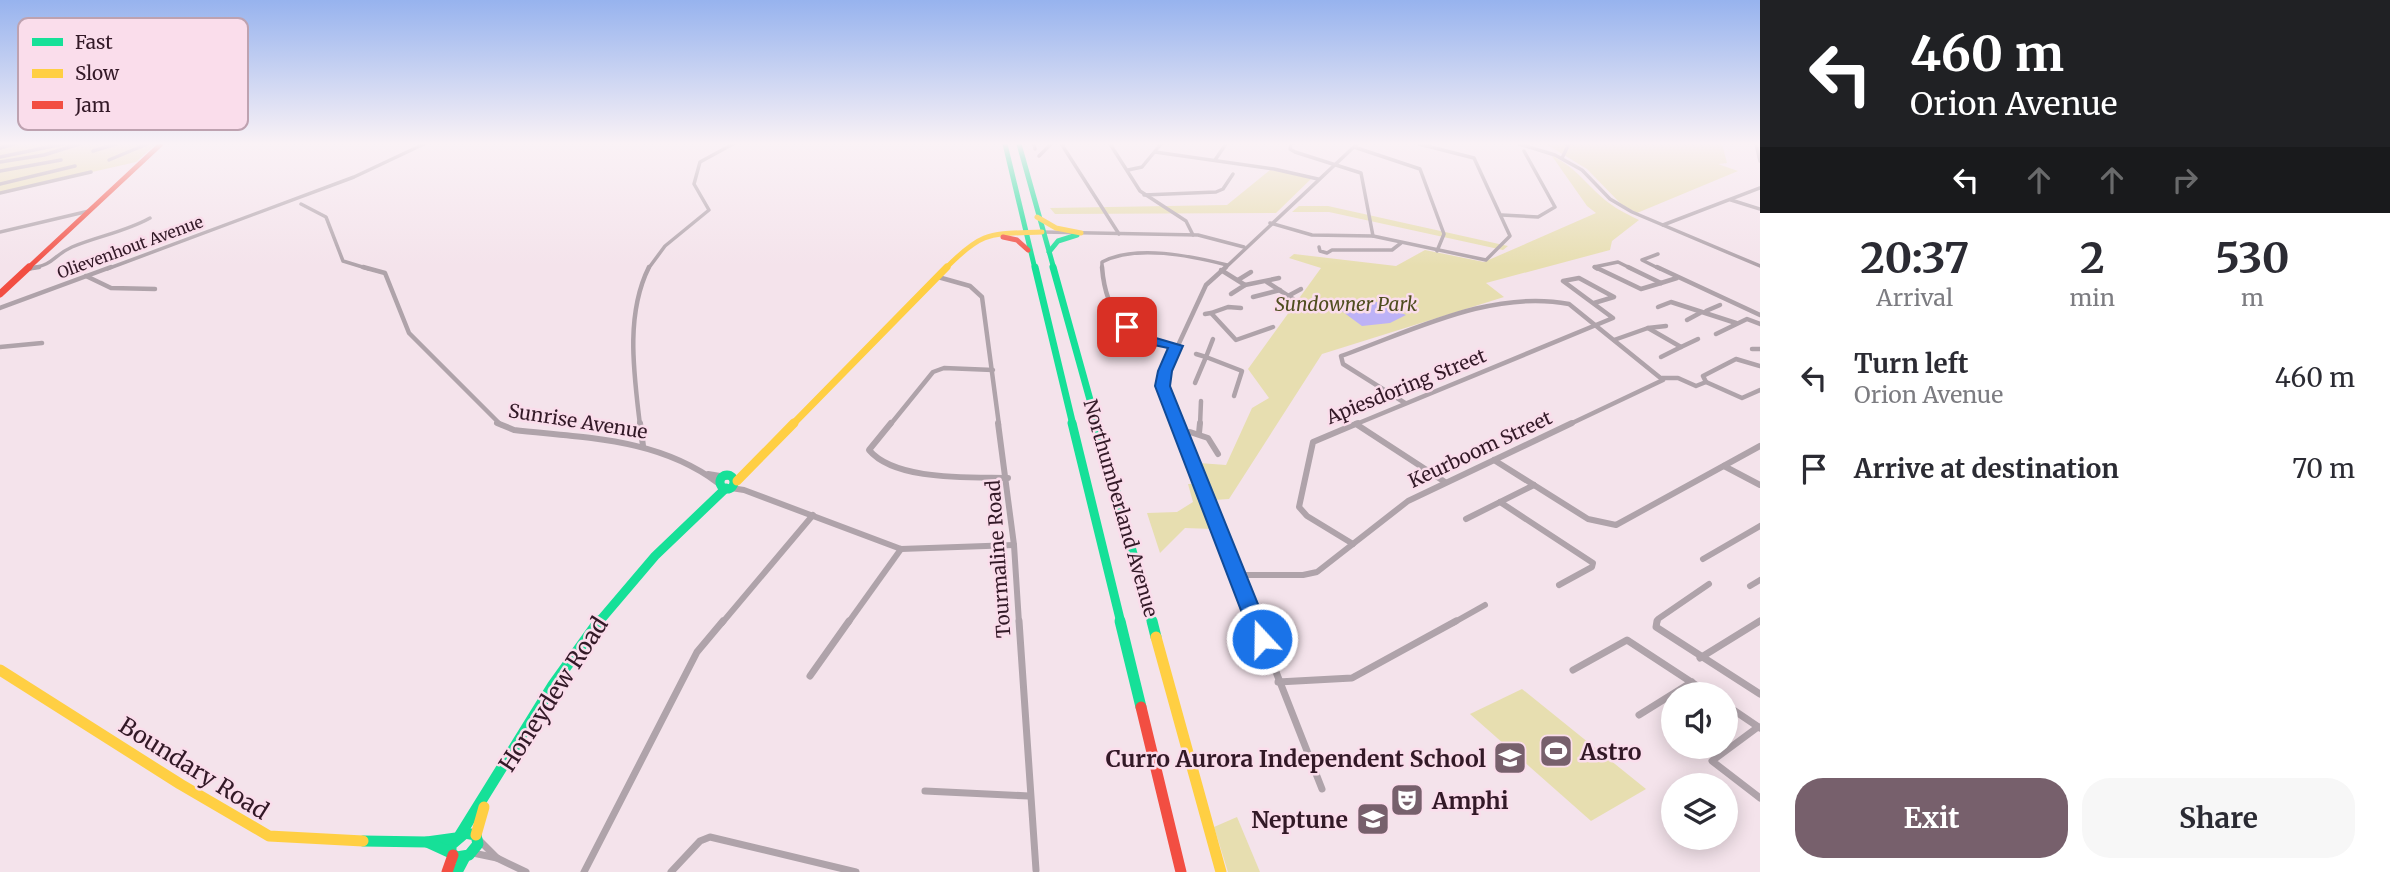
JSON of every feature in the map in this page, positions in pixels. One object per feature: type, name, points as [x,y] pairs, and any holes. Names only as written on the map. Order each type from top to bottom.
[{"type":"main road","points":[[0,294],[118,185]]},
{"type":"main road","name":"Northumberland Avenue","points":[[1013,185],[1181,872]]},
{"type":"main road","name":"Northumberland Avenue","points":[[1029,185],[1221,872]]},
{"type":"main road","points":[[997,234],[1014,226],[1020,215]]},
{"type":"main road","points":[[1037,218],[1056,228],[1081,234]]},
{"type":"main road","points":[[997,234],[1017,240],[1030,252]]},
{"type":"main road","name":"Honeydew Road","points":[[458,837],[486,800],[533,719],[580,647],[646,568],[728,483],[749,467],[974,240],[997,234],[1043,234]]},
{"type":"main road","points":[[1049,252],[1058,241],[1081,234]]},
{"type":"main road","name":"Boundary Road","points":[[0,670],[180,784],[270,836],[310,840],[427,842],[458,837],[469,832],[477,838]]},
{"type":"main road","name":"Honeydew Road","points":[[468,855],[477,838],[486,800]]},
{"type":"main road","points":[[447,872],[458,837]]},
{"type":"main road","name":"Boundary Road","points":[[427,842],[452,854],[468,855]]},
{"type":"main road","points":[[457,872],[468,855]]},
{"type":"street","points":[[0,193],[36,185]]},
{"type":"street","name":"Olievenhout Avenue","points":[[0,308],[333,185]]},
{"type":"street","points":[[643,446],[632,328],[643,280],[656,254],[709,210],[694,185]]},
{"type":"street","points":[[1088,185],[1120,234]]},
{"type":"street","points":[[1137,185],[1144,195],[1185,221],[1193,235]]},
{"type":"street","points":[[1144,195],[1216,192],[1226,185]]},
{"type":"street","points":[[1312,185],[1203,289],[1165,371],[1163,386],[1322,789]]},
{"type":"street","points":[[1363,185],[1373,236]]},
{"type":"street","points":[[1426,185],[1444,234],[1437,251]]},
{"type":"street","points":[[1269,223],[1312,235],[1373,236],[1486,260],[1510,239],[1487,185]]},
{"type":"street","points":[[1502,215],[1538,217],[1555,207],[1543,185]]},
{"type":"street","points":[[1598,185],[1617,204],[1760,266]]},
{"type":"street","points":[[1663,225],[1760,188]]},
{"type":"street","points":[[1731,200],[1760,209]]},
{"type":"street","name":"Sunrise Avenue","points":[[301,204],[326,216],[343,261],[383,271],[409,334],[496,423],[514,430],[643,446],[728,483]]},
{"type":"street","points":[[0,232],[90,211]]},
{"type":"street","points":[[26,269],[52,264],[70,248],[132,228],[150,218]]},
{"type":"street","points":[[1043,234],[1193,235],[1244,247]]},
{"type":"street","points":[[1332,250],[1392,250],[1401,243]]},
{"type":"street","points":[[1658,254],[1642,260],[1760,315]]},
{"type":"street","points":[[1176,346],[1144,339],[1130,331],[1112,303],[1102,262],[1116,256],[1188,256],[1224,267],[1229,275],[1245,285]]},
{"type":"street","points":[[1662,283],[1618,262],[1594,267],[1639,289],[1662,283],[1677,278]]},
{"type":"street","points":[[1238,280],[1251,272]]},
{"type":"street","points":[[86,276],[111,288],[155,289]]},
{"type":"street","name":"Tourmaline Road","points":[[938,277],[970,286],[981,294],[1008,478],[1036,870]]},
{"type":"street","points":[[1231,294],[1245,285],[1279,278]]},
{"type":"street","points":[[1594,303],[1614,297],[1579,278],[1562,282],[1613,317],[1595,325]]},
{"type":"street","points":[[1266,282],[1293,301],[1277,310]]},
{"type":"street","points":[[1288,296],[1301,289]]},
{"type":"street","points":[[1253,298],[1280,290]]},
{"type":"street","points":[[1658,307],[1681,296]]},
{"type":"street","points":[[1405,403],[1343,364],[1341,356],[1443,317],[1492,304],[1562,302],[1574,307],[1662,378],[1678,378],[1696,386],[1706,382]]},
{"type":"street","points":[[1671,302],[1700,313]]},
{"type":"street","points":[[1687,320],[1720,305]]},
{"type":"street","points":[[1241,309],[1228,307],[1208,314],[1236,341],[1273,327]]},
{"type":"street","points":[[1706,311],[1736,323]]},
{"type":"street","points":[[1716,334],[1746,319],[1760,324]]},
{"type":"street","name":"Apiesdoring Street","points":[[1353,544],[1307,516],[1298,503],[1313,442],[1595,325]]},
{"type":"street","points":[[1614,340],[1648,328],[1666,326]]},
{"type":"street","points":[[1648,328],[1681,347]]},
{"type":"street","points":[[1195,383],[1213,339]]},
{"type":"street","points":[[1661,357],[1698,339]]},
{"type":"street","points":[[0,347],[42,343]]},
{"type":"street","points":[[1752,349],[1760,349]]},
{"type":"street","points":[[1196,355],[1206,356],[1242,371],[1234,396]]},
{"type":"street","points":[[1760,366],[1745,359],[1736,359],[1702,378],[1740,398],[1760,390]]},
{"type":"street","points":[[993,370],[936,370],[869,450],[874,458],[907,471],[1008,478]]},
{"type":"street","name":"Keurboom Street","points":[[1238,575],[1303,575],[1317,572],[1408,501],[1658,384],[1662,378]]},
{"type":"street","points":[[1199,433],[1201,401]]},
{"type":"street","points":[[1356,424],[1445,482]]},
{"type":"street","points":[[1190,432],[1199,433],[1214,442],[1218,454]]},
{"type":"street","points":[[1494,460],[1588,519],[1616,525],[1760,446]]},
{"type":"street","points":[[1724,466],[1760,485]]},
{"type":"street","points":[[728,483],[901,549],[1014,545]]},
{"type":"street","points":[[1466,519],[1534,485]]},
{"type":"street","points":[[1500,502],[1593,563],[1592,568],[1559,585]]},
{"type":"street","points":[[584,872],[697,652],[813,515]]},
{"type":"street","points":[[1703,559],[1760,526]]},
{"type":"street","points":[[810,676],[901,549]]},
{"type":"street","points":[[1750,586],[1760,580]]},
{"type":"street","points":[[1709,584],[1658,619],[1655,624],[1700,658],[1760,694]]},
{"type":"street","points":[[1279,682],[1352,678],[1485,605]]},
{"type":"street","points":[[1700,658],[1760,621]]},
{"type":"street","points":[[1573,670],[1627,640],[1692,682]]},
{"type":"street","points":[[1639,715],[1661,701]]},
{"type":"street","points":[[1738,713],[1759,727],[1712,761],[1760,798]]},
{"type":"street","points":[[925,791],[1029,796]]},
{"type":"street","points":[[671,872],[706,837],[856,872]]},
{"type":"street","points":[[477,838],[514,870],[526,872]]},
{"type":"street","points":[[468,855],[497,858]]},
{"type":"green space","points":[[0,185],[36,185],[0,193]]},
{"type":"green space","points":[[1252,185],[1305,185],[1276,213],[1055,214],[1050,208],[1227,205]]},
{"type":"green space","name":"Sundowner Park","points":[[1572,185],[1588,185],[1609,203],[1639,220],[1612,241],[1610,250],[1486,283],[1504,297],[1322,354],[1229,499],[1214,500],[1199,463],[1226,465],[1252,408],[1269,398],[1248,369],[1321,268],[1289,258],[1294,254],[1396,266],[1425,250],[1484,262],[1596,213],[1587,206]]},
{"type":"green space","points":[[1602,185],[1705,185],[1637,213],[1621,204]]},
{"type":"green space","points":[[1299,206],[1328,206],[1508,246],[1503,250],[1329,212],[1292,212]]},
{"type":"green space","points":[[1188,484],[1198,484],[1213,529],[1185,528],[1160,553],[1147,513],[1177,512],[1193,502]]},
{"type":"green space","name":"Astro","points":[[1522,689],[1646,789],[1591,821],[1470,714]]},
{"type":"green space","points":[[1237,817],[1260,872],[1228,872],[1214,827]]},
{"type":"shaded area","points":[[1355,299],[1371,306],[1367,301],[1370,299],[1406,315],[1390,323],[1362,326],[1339,309]]},
{"type":"traffic: fast","points":[[1015,185],[1141,707]]},
{"type":"traffic: fast","points":[[1030,185],[1156,637]]},
{"type":"traffic: fast","points":[[1049,252],[1058,241],[1077,235]]},
{"type":"traffic: fast","points":[[724,475],[730,475],[734,482],[730,489],[724,489],[720,485],[720,479],[724,475]]},
{"type":"traffic: fast","points":[[460,835],[553,685],[591,631],[655,556],[726,488]]},
{"type":"traffic: fast","points":[[465,833],[476,835],[478,844],[469,855],[457,857],[451,853],[451,845],[465,833]]},
{"type":"traffic: fast","points":[[363,841],[427,842],[456,838]]},
{"type":"traffic: fast","points":[[427,842],[451,853]]},
{"type":"traffic: fast","points":[[457,872],[465,857]]},
{"type":"traffic: slow","points":[[1037,217],[1056,228],[1081,233]]},
{"type":"traffic: slow","points":[[737,481],[970,243],[992,234],[1042,232]]},
{"type":"traffic: slow","points":[[1156,637],[1221,872]]},
{"type":"traffic: slow","points":[[0,670],[180,784],[269,836],[363,841]]},
{"type":"traffic: slow","points":[[476,835],[484,807]]},
{"type":"traffic: jam","points":[[0,294],[117,185]]},
{"type":"traffic: jam","points":[[1003,237],[1017,240],[1028,250]]},
{"type":"traffic: jam","points":[[1141,707],[1181,872]]},
{"type":"traffic: jam","points":[[447,872],[453,855]]},
{"type":"place","name":"Astro","points":[[1556,751]]},
{"type":"place","name":"Curro Aurora Independent School","points":[[1510,758]]},
{"type":"place","name":"Amphi","points":[[1407,800]]},
{"type":"place","name":"Neptune","points":[[1373,819]]},
{"type":"route","points":[[1127,327],[1144,339],[1176,346],[1162,380],[1163,386],[1262,639]]}]
